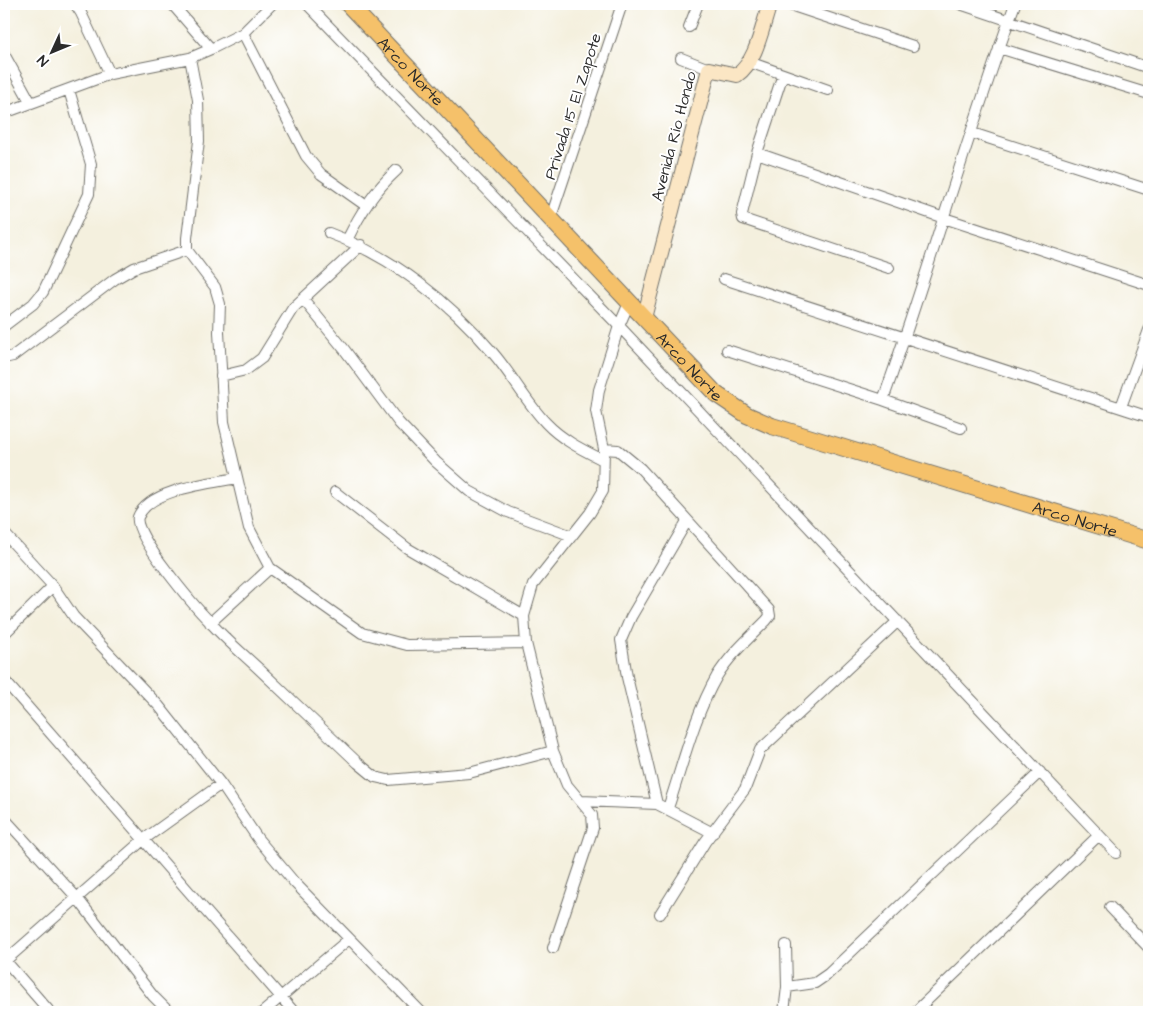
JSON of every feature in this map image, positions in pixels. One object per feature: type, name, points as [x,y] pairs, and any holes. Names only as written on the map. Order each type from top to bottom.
[{"type":"main road","name":"Arco Norte","points":[[348,4],[716,394],[747,415],[772,426],[1149,541]]},
{"type":"main road","points":[[749,62],[770,4]]},
{"type":"main road","name":"Avenida Río Hondo","points":[[644,318],[709,69],[737,75],[749,62]]},
{"type":"street","points":[[75,4],[110,74]]},
{"type":"street","points":[[172,4],[211,49]]},
{"type":"street","points":[[4,113],[110,74],[190,58],[243,33],[272,4]]},
{"type":"street","points":[[307,4],[619,326],[1116,852]]},
{"type":"street","name":"Privada 15 El Zapote","points":[[551,217],[622,4]]},
{"type":"street","points":[[689,27],[698,4]]},
{"type":"street","points":[[787,4],[913,46]]},
{"type":"street","points":[[960,4],[1149,68]]},
{"type":"street","points":[[883,400],[906,338],[999,48],[1015,4]]},
{"type":"street","points":[[243,33],[306,156],[321,174],[365,205]]},
{"type":"street","points":[[999,48],[1149,94]]},
{"type":"street","points":[[4,54],[31,104]]},
{"type":"street","points":[[190,58],[198,100],[199,141],[187,250],[215,287],[220,304],[224,422],[249,528],[270,568],[362,633],[407,645],[526,643]]},
{"type":"street","points":[[681,58],[709,69]]},
{"type":"street","points":[[749,62],[828,90]]},
{"type":"street","points":[[783,74],[758,153],[742,214],[743,219],[889,268]]},
{"type":"street","points":[[4,326],[33,304],[43,292],[89,194],[90,164],[69,90]]},
{"type":"street","points":[[972,133],[1149,190]]},
{"type":"street","points":[[758,153],[944,218],[1149,285]]},
{"type":"street","points":[[347,240],[365,205],[378,188],[397,170]]},
{"type":"street","points":[[329,233],[361,245],[409,274],[463,322],[494,354],[546,423],[577,448],[603,460]]},
{"type":"street","points":[[222,376],[246,370],[262,358],[293,308],[361,245]]},
{"type":"street","points":[[4,358],[13,356],[115,279],[134,268],[187,250]]},
{"type":"street","points":[[724,280],[1149,417]]},
{"type":"street","points":[[303,299],[344,349],[399,423],[436,462],[469,491],[500,508],[572,536]]},
{"type":"street","points":[[553,948],[592,828],[592,815],[567,785],[553,751],[526,643],[524,616],[533,585],[590,513],[603,491],[604,449],[596,411],[599,390],[619,326],[629,303]]},
{"type":"street","points":[[1121,407],[1149,330]]},
{"type":"street","points":[[727,350],[883,400],[961,428]]},
{"type":"street","points":[[604,449],[618,450],[626,455],[770,610],[770,616],[732,655],[718,675],[704,702],[668,808]]},
{"type":"street","points":[[237,478],[169,492],[154,500],[138,518],[138,527],[160,562],[210,623],[375,777],[388,780],[469,773],[553,751]]},
{"type":"street","points":[[335,492],[407,548],[524,616]]},
{"type":"street","points":[[657,804],[627,677],[621,640],[631,616],[687,521]]},
{"type":"street","points":[[4,533],[53,586],[74,616],[159,706],[221,784],[258,839],[294,882],[421,1012]]},
{"type":"street","points":[[210,623],[270,568]]},
{"type":"street","points":[[4,634],[53,586]]},
{"type":"street","points":[[660,914],[688,867],[745,789],[760,750],[898,620]]},
{"type":"street","points":[[4,680],[294,1012]]},
{"type":"street","points":[[787,987],[815,983],[828,974],[1040,772]]},
{"type":"street","points":[[50,1012],[4,960],[78,899],[143,840],[221,784]]},
{"type":"street","points":[[581,801],[657,804],[668,808],[713,833]]},
{"type":"street","points":[[4,818],[78,899],[153,996],[169,1012]]},
{"type":"street","points":[[915,1012],[1099,835]]},
{"type":"street","points":[[1110,907],[1149,948]]},
{"type":"street","points":[[263,1012],[349,939]]},
{"type":"street","points":[[784,1012],[787,987],[786,945]]}]
